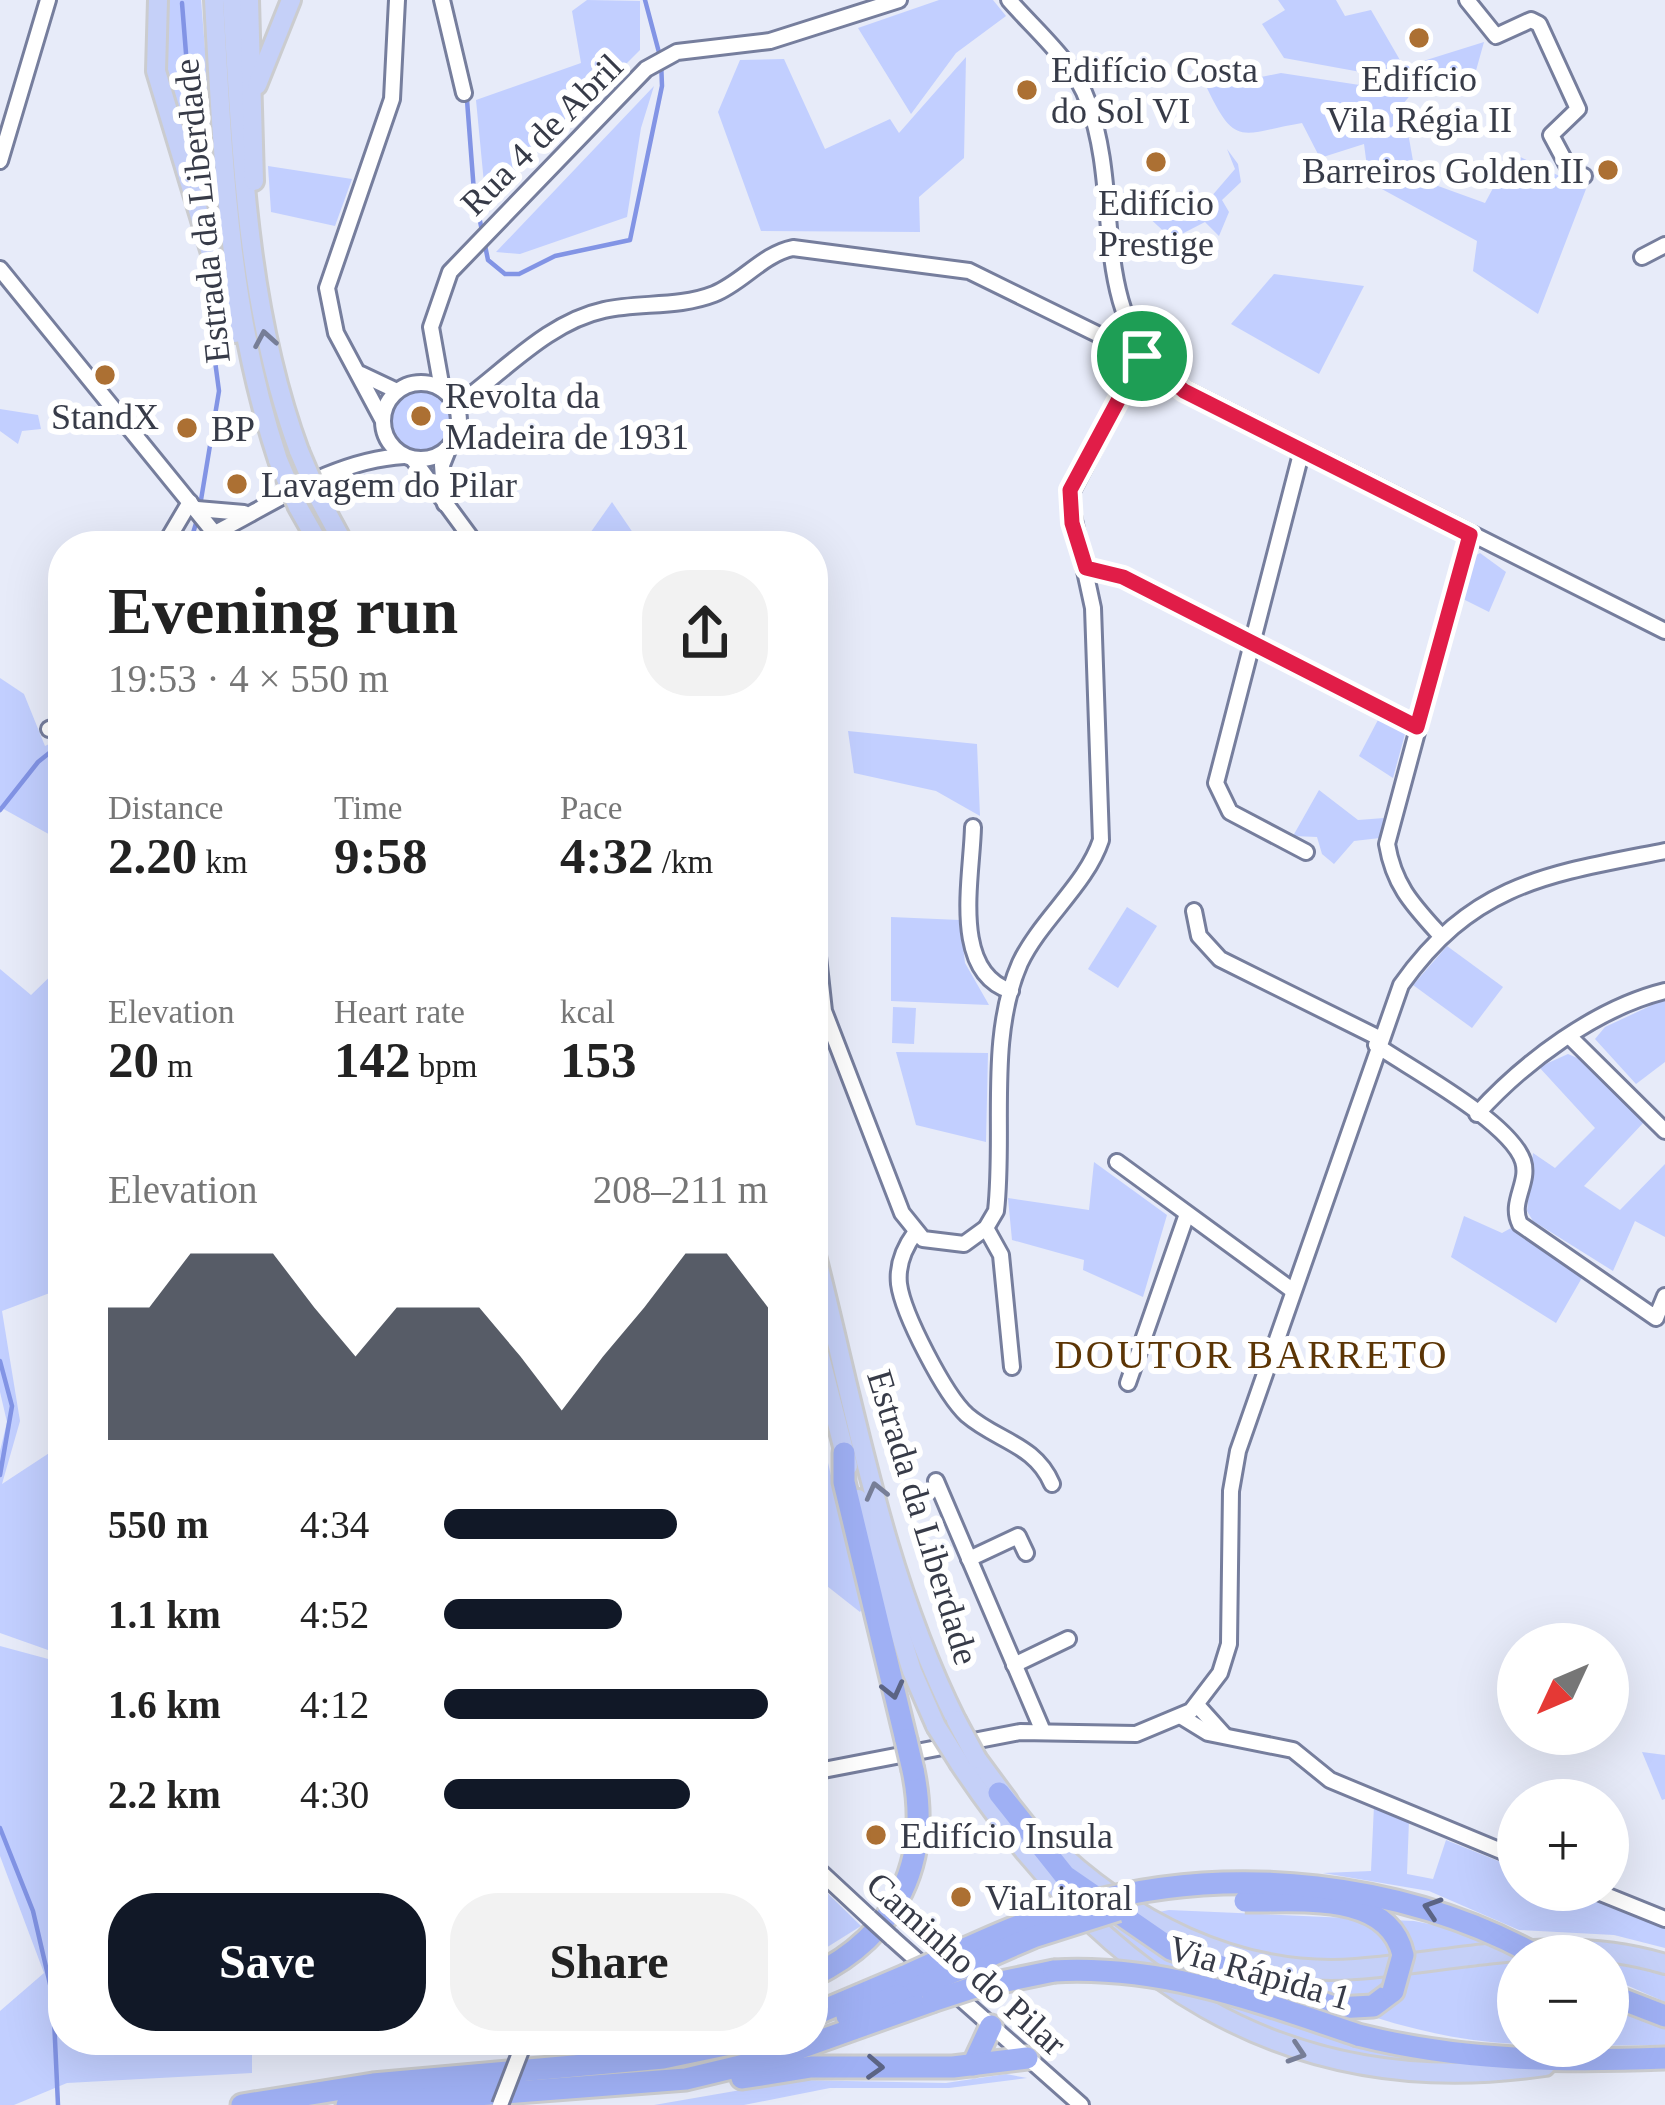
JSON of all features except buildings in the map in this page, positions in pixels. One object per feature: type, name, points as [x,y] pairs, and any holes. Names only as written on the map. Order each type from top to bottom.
[{"type":"highway","points":[[828,1966],[870,1938],[906,1888],[921,1825],[913,1770],[849,1502],[844,1453]]},
{"type":"highway","points":[[828,2025],[1073,1922],[1146,1906],[1236,1901],[1336,1905],[1373,1915],[1389,1926],[1401,1946],[1402,1974],[1393,1991],[1373,2006],[1336,2008],[1171,1949],[1065,1876],[999,1793]]},
{"type":"highway","name":"Via Rápida 1","points":[[828,2031],[1079,1905],[1176,1888],[1299,1886],[1390,1895],[1449,1913],[1497,1936]]},
{"type":"highway","name":"Via Rápida 1","points":[[828,2011],[918,1988],[972,1988],[1054,1971],[1127,1971],[1187,1979],[1358,2035],[1420,2050],[1497,2056]]},
{"type":"highway","points":[[1629,2004],[1665,2016]]},
{"type":"highway","points":[[973,2065],[991,2026]]},
{"type":"highway","points":[[545,2068],[600,2055]]},
{"type":"highway","points":[[242,2105],[312,2092],[683,2055]]},
{"type":"highway","points":[[625,2086],[737,2055]]},
{"type":"highway","name":"Via Rápida 1","points":[[347,2105],[417,2096],[625,2086],[777,2055]]},
{"type":"highway","points":[[625,2086],[668,2091],[811,2066],[973,2065],[1027,2057]]},
{"type":"highway","name":"Via Rápida 1","points":[[1629,2059],[1665,2058]]},
{"type":"main road","points":[[158,0],[154,49],[161,92],[231,325],[245,354]]},
{"type":"main road","name":"Estrada da Liberdade","points":[[214,0],[225,181],[245,354],[278,460],[312,531]]},
{"type":"main road","name":"Estrada da Liberdade","points":[[232,0],[265,343],[299,451],[337,531]]},
{"type":"main road","name":"Estrada da Liberdade","points":[[249,0],[255,166],[249,206]]},
{"type":"main road","points":[[252,101],[291,0]]},
{"type":"main road","name":"Estrada da Liberdade","points":[[828,1303],[886,1533],[946,1723]]},
{"type":"main road","name":"Estrada da Liberdade","points":[[828,1389],[900,1636],[1025,1855],[1112,1943],[1192,2003],[1254,2037],[1300,2055],[1391,2073],[1503,2073],[1538,2067]]},
{"type":"main road","name":"Estrada da Liberdade","points":[[968,1762],[1078,1868],[1146,1918],[1248,1961],[1354,1970],[1480,1951],[1565,1946],[1665,1964]]},
{"type":"street","points":[[0,161],[48,0]]},
{"type":"street","points":[[397,0],[392,99],[327,284],[332,323],[383,426],[466,531]]},
{"type":"street","points":[[442,0],[464,93]]},
{"type":"street","name":"Rua 4 de Abril","points":[[442,389],[430,347],[430,327],[438,294],[457,262],[638,76],[665,57],[691,49],[770,41],[899,0]]},
{"type":"street","points":[[1009,0],[1073,71],[1086,97],[1100,148],[1124,321],[1142,356]]},
{"type":"street","points":[[1467,0],[1496,36],[1531,20],[1539,24],[1577,109],[1551,135],[1573,176],[1584,176]]},
{"type":"street","points":[[1642,257],[1665,245]]},
{"type":"street","points":[[472,394],[566,325],[603,310],[692,302],[716,294],[774,254],[793,248],[969,271],[1142,356],[1184,391],[1665,631]]},
{"type":"street","points":[[0,269],[214,531],[236,512],[358,462],[428,459],[448,448]]},
{"type":"street","name":"Rua 4 de Abril","points":[[415,383],[430,347]]},
{"type":"street","points":[[828,1021],[902,1214],[915,1233],[954,1246],[986,1228],[996,1211],[1005,1018],[1011,991],[1041,924],[1093,858],[1101,840],[1100,741],[1086,568],[1072,523],[1070,490],[1142,356]]},
{"type":"street","points":[[361,374],[397,391]]},
{"type":"street","points":[[358,462],[383,426],[397,391],[415,383],[442,389],[453,399],[459,421],[442,465],[446,504]]},
{"type":"street","points":[[1302,450],[1216,783],[1230,812],[1306,852]]},
{"type":"street","points":[[193,506],[236,512]]},
{"type":"street","points":[[175,531],[193,506]]},
{"type":"street","points":[[232,531],[236,512]]},
{"type":"street","points":[[1441,936],[1402,893],[1393,877],[1387,844],[1470,535]]},
{"type":"street","points":[[1086,568],[1107,570],[1417,727]]},
{"type":"street","points":[[973,827],[973,955],[992,983],[1011,991]]},
{"type":"street","points":[[828,1769],[1042,1729],[1136,1733],[1182,1717],[1197,1705],[1220,1673],[1229,1644],[1234,1469],[1378,1041],[1402,985],[1441,936],[1470,910],[1520,884],[1665,851]]},
{"type":"street","points":[[1194,911],[1199,936],[1220,959],[1378,1041],[1510,1142],[1523,1162],[1515,1214],[1520,1224],[1656,1318],[1665,1296]]},
{"type":"street","points":[[1477,1114],[1517,1074],[1571,1038],[1608,1014],[1665,991]]},
{"type":"street","points":[[1571,1038],[1665,1132]]},
{"type":"street","points":[[1117,1162],[1292,1290]]},
{"type":"street","points":[[1128,1383],[1187,1214]]},
{"type":"street","points":[[986,1228],[1001,1255],[1012,1367]]},
{"type":"street","points":[[915,1233],[902,1258],[899,1287],[952,1397],[976,1422],[1029,1452],[1052,1484]]},
{"type":"street","points":[[936,1481],[1042,1729]]},
{"type":"street","points":[[969,1558],[1018,1536],[1026,1553]]},
{"type":"street","points":[[1014,1665],[1068,1639]]},
{"type":"street","points":[[1197,1705],[1224,1735]]},
{"type":"street","points":[[1182,1717],[1208,1733],[1294,1750],[1330,1780],[1497,1849]]},
{"type":"street","name":"Caminho do Pilar","points":[[828,1878],[1082,2105]]},
{"type":"street","points":[[1629,1904],[1665,1919]]},
{"type":"street","points":[[500,2105],[519,2055]]},
{"type":"shaded area","points":[[164,0],[201,0],[222,257],[178,131],[165,62]]},
{"type":"shaded area","points":[[587,0],[640,1],[640,50],[486,204],[476,100],[581,63],[572,11]]},
{"type":"shaded area","points":[[939,0],[993,0],[1006,16],[956,53],[911,114],[858,28]]},
{"type":"shaded area","points":[[1278,0],[1336,0],[1345,16],[1371,10],[1404,67],[1484,42],[1470,92],[1284,58],[1262,24],[1285,10]]},
{"type":"shaded area","points":[[966,57],[964,158],[919,197],[920,232],[761,231],[718,112],[740,60],[784,59],[825,149],[890,119],[899,133]]},
{"type":"shaded area","points":[[1281,73],[1412,93],[1403,104],[1416,178],[1485,203],[1512,153],[1586,189],[1538,314],[1473,271],[1477,241],[1369,182],[1364,144],[1320,158],[1302,123],[1242,132],[1226,121],[1207,88]]},
{"type":"shaded area","points":[[654,86],[641,128],[627,217],[520,254],[496,252]]},
{"type":"shaded area","points":[[1227,149],[1238,164],[1241,182],[1222,200],[1229,212],[1219,236],[1205,222],[1172,239],[1144,213],[1171,192],[1183,199],[1186,211],[1198,212],[1235,169]]},
{"type":"shaded area","points":[[268,166],[352,179],[335,226],[271,212]]},
{"type":"shaded area","points":[[1274,274],[1364,286],[1319,374],[1231,324]]},
{"type":"shaded area","points":[[421,392],[441,401],[450,421],[441,441],[421,450],[401,441],[392,421],[401,401]]},
{"type":"shaded area","points":[[0,409],[38,415],[41,429],[22,431],[18,444],[0,431]]},
{"type":"shaded area","points":[[612,502],[632,531],[592,531]]},
{"type":"shaded area","points":[[1480,553],[1506,572],[1489,612],[1459,597],[1469,559]]},
{"type":"shaded area","points":[[0,678],[24,694],[48,744],[48,834],[0,807]]},
{"type":"shaded area","points":[[1379,718],[1405,734],[1393,778],[1359,756]]},
{"type":"shaded area","points":[[848,731],[977,744],[980,816],[936,791],[854,773]]},
{"type":"shaded area","points":[[1319,790],[1358,820],[1384,818],[1380,838],[1354,841],[1334,864],[1322,854],[1317,837],[1293,836]]},
{"type":"shaded area","points":[[1127,907],[1157,926],[1118,988],[1088,969]]},
{"type":"shaded area","points":[[891,917],[960,920],[965,963],[989,1005],[891,1001]]},
{"type":"shaded area","points":[[1447,946],[1503,987],[1472,1028],[1413,985]]},
{"type":"shaded area","points":[[0,969],[31,995],[48,979],[48,1294],[2,1311],[20,1421],[2,1484],[48,1454],[48,1650],[0,1633],[0,1451],[7,1422],[0,1392]]},
{"type":"shaded area","points":[[1665,999],[1665,1062],[1636,1084],[1595,1039],[1605,1027]]},
{"type":"shaded area","points":[[893,1007],[916,1008],[914,1044],[892,1043]]},
{"type":"shaded area","points":[[896,1052],[988,1053],[986,1142],[916,1125]]},
{"type":"shaded area","points":[[1568,1054],[1582,1060],[1644,1122],[1584,1186],[1620,1210],[1665,1164],[1665,1237],[1635,1221],[1613,1271],[1533,1221],[1527,1211],[1533,1153],[1555,1168],[1595,1128],[1539,1067]]},
{"type":"shaded area","points":[[1094,1162],[1167,1215],[1143,1297],[1083,1270],[1084,1260],[1012,1240],[1008,1198],[1089,1210]]},
{"type":"shaded area","points":[[1464,1216],[1502,1233],[1511,1228],[1583,1276],[1556,1323],[1451,1257]]},
{"type":"shaded area","points":[[828,1463],[862,1609],[860,1612],[828,1587]]},
{"type":"shaded area","points":[[0,1646],[48,1659],[48,2055],[252,2055],[252,2073],[67,2083],[14,2105],[0,2105],[0,2011],[44,1973],[0,1856]]},
{"type":"shaded area","points":[[1642,1752],[1665,1755],[1665,1799],[1662,1800]]},
{"type":"shaded area","points":[[1374,1805],[1409,1820],[1407,1874],[1433,1879],[1446,1840],[1497,1861],[1497,1911],[1629,1909],[1665,1925],[1665,1948],[1629,1935],[1519,1930],[1429,1891],[1323,1873],[1371,1871]]},
{"type":"shaded area","points":[[828,1894],[861,1926],[828,1947]]},
{"type":"shaded area","points":[[1169,1910],[1414,1921],[1460,1930],[1497,1950],[1497,2042],[1420,2030],[1326,2000],[1149,1914]]},
{"type":"shaded area","points":[[1110,1924],[1273,2009],[1356,2040],[1448,2064],[1345,2053],[1263,2028],[1188,1987],[1105,1928]]},
{"type":"shaded area","points":[[1629,1963],[1665,1972],[1665,2002],[1629,1986]]},
{"type":"shaded area","points":[[1629,2013],[1665,2024],[1665,2045],[1629,2046]]},
{"type":"shaded area","points":[[1006,2074],[1027,2078],[949,2088],[830,2088],[744,2105],[654,2105],[798,2080],[946,2083]]},
{"type":"waterway","points":[[467,100],[474,192],[488,260],[505,274],[519,274],[555,256],[630,240],[662,86],[661,60],[645,0]]},
{"type":"waterway","points":[[182,3],[192,129]]},
{"type":"waterway","points":[[200,506],[219,391],[213,346]]},
{"type":"waterway","points":[[194,531],[198,517]]},
{"type":"waterway","points":[[0,810],[48,754]]},
{"type":"waterway","points":[[0,1361],[12,1406],[0,1475]]},
{"type":"waterway","points":[[0,1828],[33,1911],[48,1976]]},
{"type":"waterway","points":[[56,2055],[58,2105]]},
{"type":"place","name":"Edifício Vila Régia II","points":[[1419,38]]},
{"type":"place","name":"Edifício Costa do Sol VI","points":[[1027,90]]},
{"type":"place","name":"Edifício Prestige","points":[[1156,162]]},
{"type":"place","name":"Barreiros Golden II","points":[[1608,170]]},
{"type":"place","name":"StandX","points":[[105,375]]},
{"type":"place","name":"Revolta da Madeira de 1931","points":[[421,416]]},
{"type":"place","name":"BP","points":[[187,428]]},
{"type":"place","name":"Lavagem do Pilar","points":[[237,484]]},
{"type":"place","name":"Edifício Insula","points":[[876,1835]]},
{"type":"place","name":"ViaLitoral","points":[[961,1897]]},
{"type":"district","name":"DOUTOR BARRETO","points":[[1252,1354]]},
{"type":"route","points":[[1142,356],[1184,391],[1470,535],[1417,727],[1123,577],[1086,568],[1068,505],[1070,490],[1142,356]]}]
